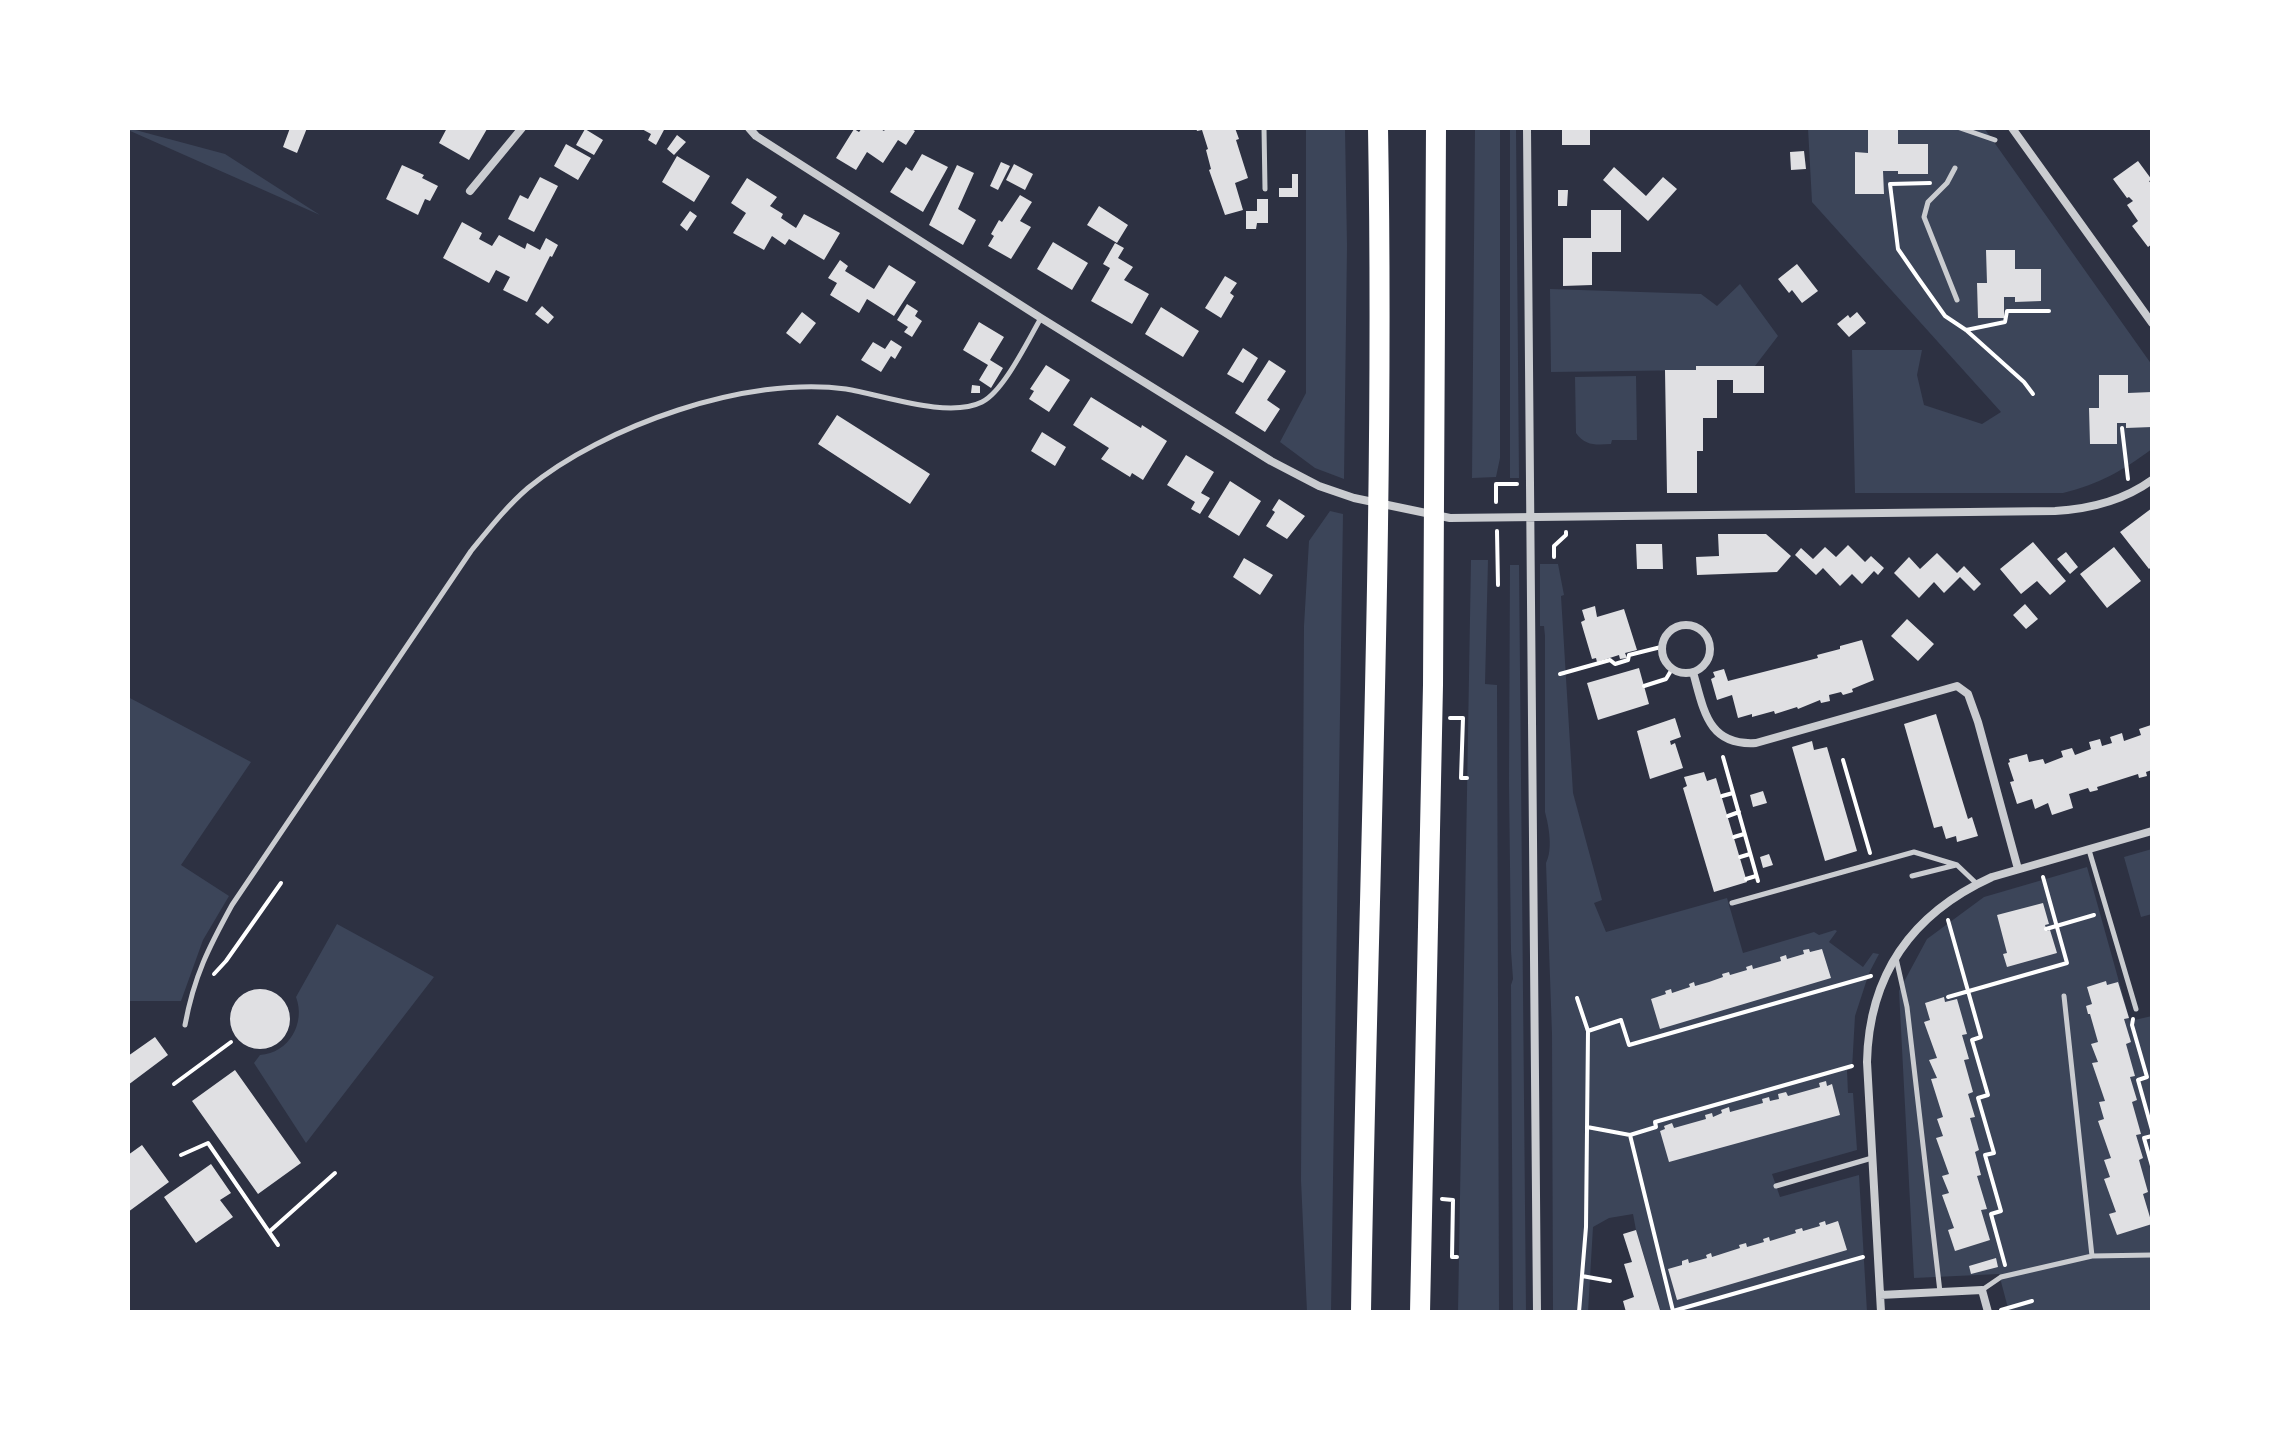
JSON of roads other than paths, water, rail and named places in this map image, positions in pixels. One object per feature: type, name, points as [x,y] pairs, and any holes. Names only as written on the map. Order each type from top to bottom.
[{"type":"highway","points":[[1361,1312],[1378,524],[1378,128]]},
{"type":"highway","points":[[1420,1312],[1432,717],[1436,128]]},
{"type":"street","points":[[470,191],[522,128]]},
{"type":"street","points":[[749,128],[756,136],[1041,318],[1271,461],[1319,486],[1354,498],[1450,518],[2055,511],[2084,509],[2130,493],[2152,480]]},
{"type":"street","points":[[1527,128],[1537,1312]]},
{"type":"street","points":[[2012,128],[2152,323]]},
{"type":"street","points":[[1693,625],[1707,637],[1709,658],[1693,672],[1681,673],[1672,669],[1663,656],[1661,647],[1664,638],[1675,627],[1693,625]]},
{"type":"street","points":[[1693,672],[1708,721],[1723,737],[1744,744],[1957,686],[1968,694],[1978,722],[2018,869]]},
{"type":"street","points":[[1881,1312],[1867,1037],[1874,1005],[1888,971],[1913,933],[1931,914],[1977,884],[2018,869],[2152,831]]},
{"type":"street","points":[[1880,1295],[1982,1290],[1988,1312]]},
{"type":"lane","points":[[1264,128],[1265,189]]},
{"type":"lane","points":[[1960,128],[1995,140]]},
{"type":"lane","points":[[1955,168],[1947,183],[1928,202],[1924,217],[1957,300]]},
{"type":"lane","points":[[185,1025],[203,960],[232,905],[462,564],[509,505],[529,488],[552,470],[603,441],[697,405],[764,389],[844,389],[945,409],[972,406],[985,401],[997,391],[1041,318]]},
{"type":"lane","points":[[2089,849],[2136,1009]]},
{"type":"lane","points":[[1732,903],[1914,852],[1957,865],[1977,884]]},
{"type":"lane","points":[[1912,876],[1957,865]]},
{"type":"lane","points":[[1896,957],[1907,1007],[1940,1292]]},
{"type":"lane","points":[[2064,996],[2092,1256]]},
{"type":"lane","points":[[1776,1186],[1873,1157]]},
{"type":"lane","points":[[1982,1290],[2001,1277],[2092,1256],[2152,1255]]}]
